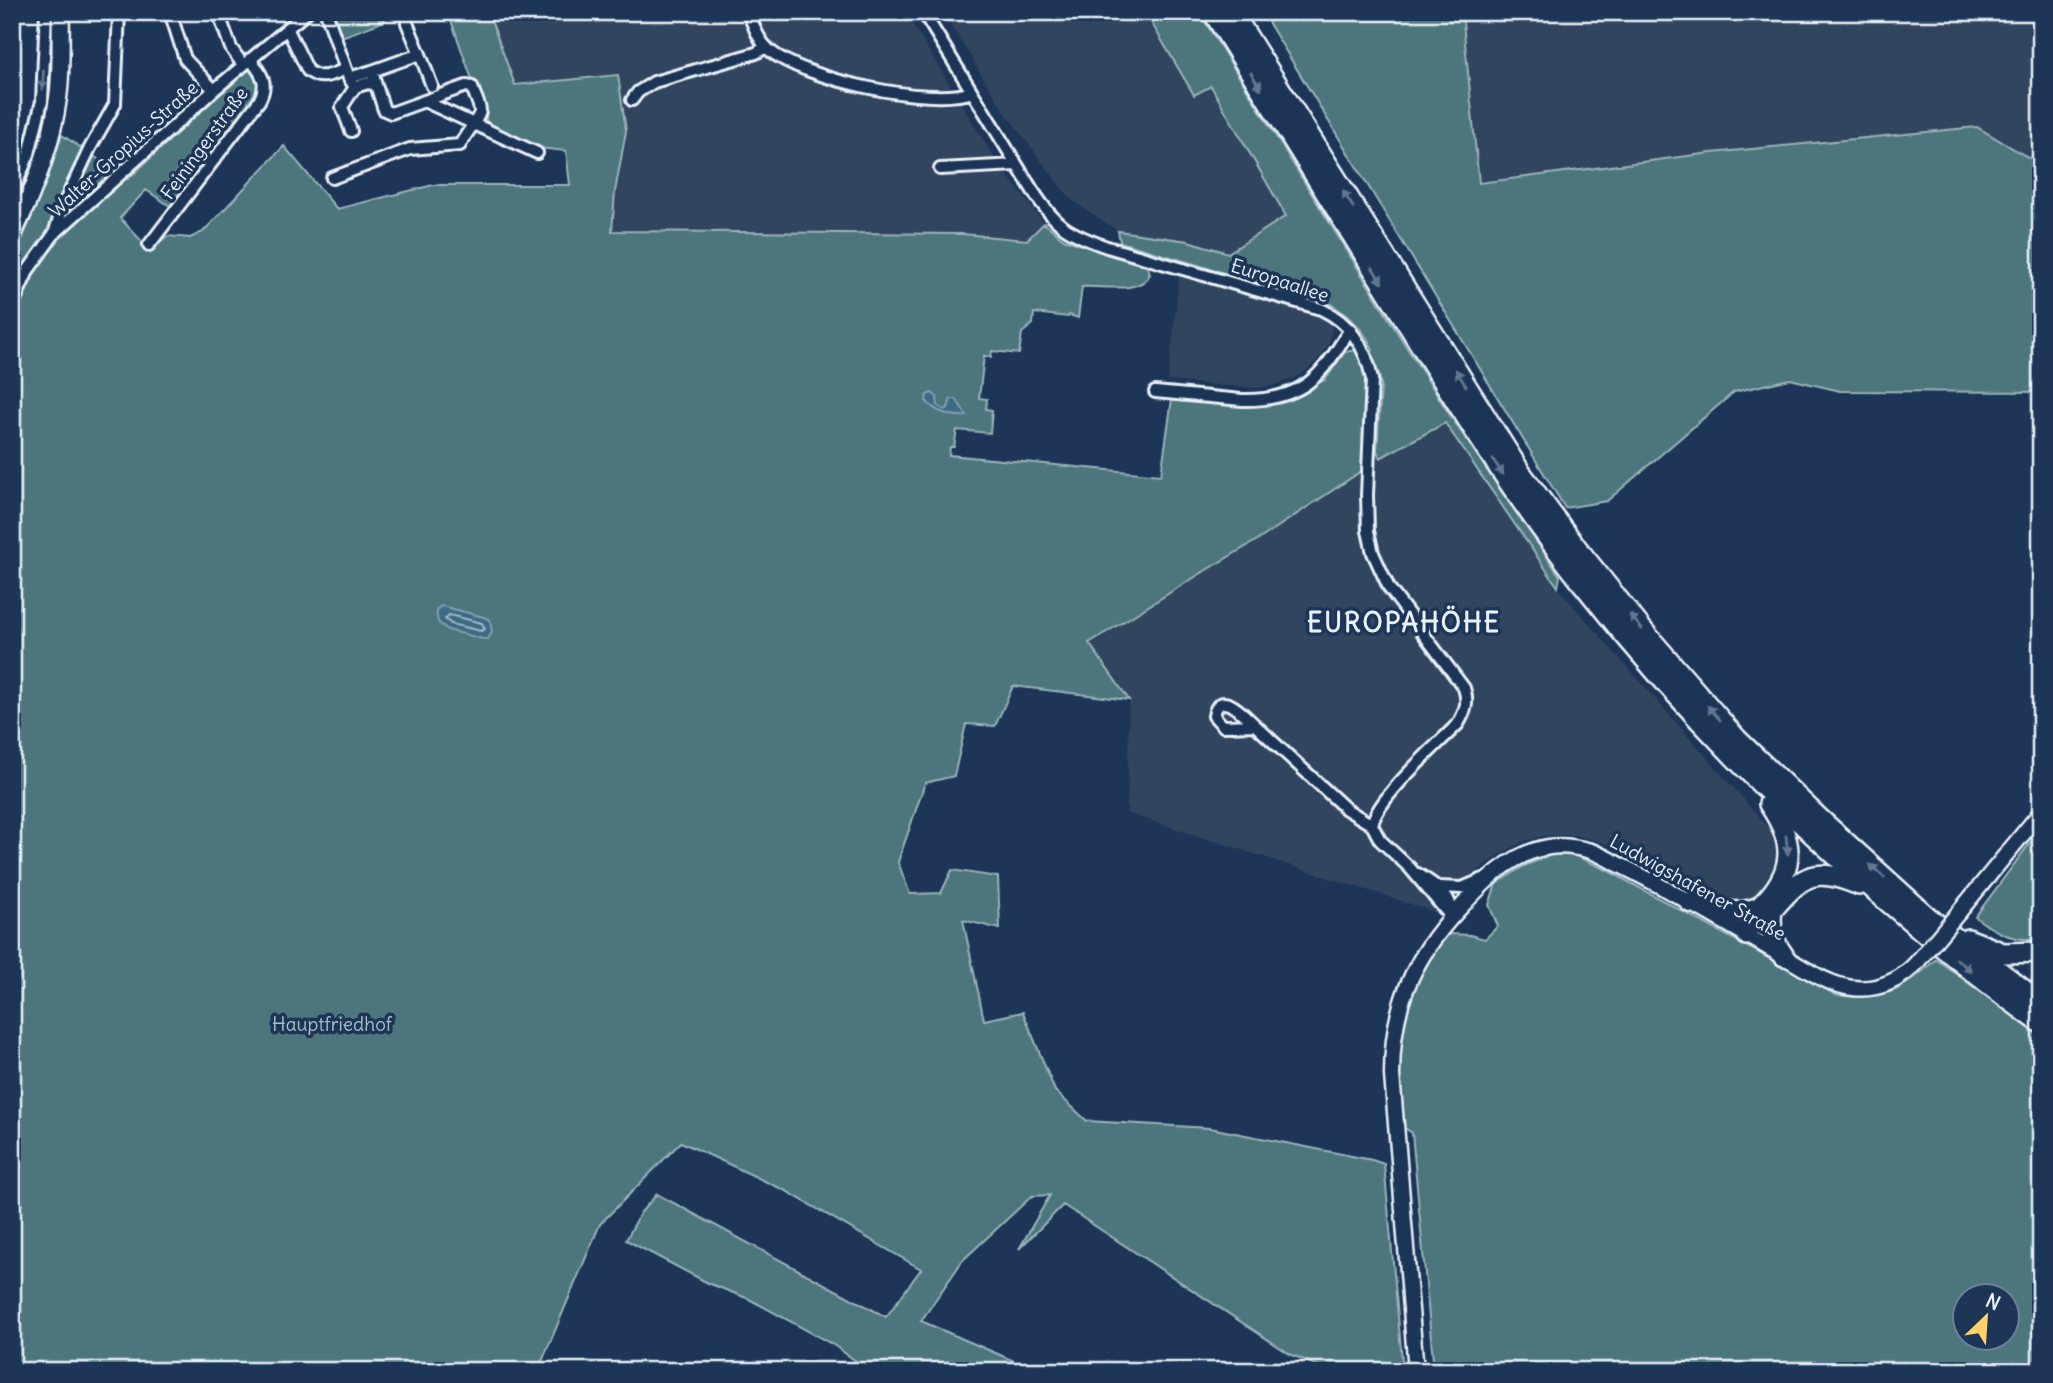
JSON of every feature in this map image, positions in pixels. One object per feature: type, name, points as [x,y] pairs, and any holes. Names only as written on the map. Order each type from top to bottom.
[{"type":"highway","points":[[1213,12],[1441,379],[1508,481],[1578,578],[1665,684],[1751,777],[1873,890],[1967,968],[2041,1023]]},
{"type":"highway","points":[[1232,12],[1521,473],[1641,628],[1737,739],[1820,820],[1928,917],[2041,1003]]},
{"type":"highway","points":[[1747,935],[1759,927],[1782,880],[1789,851],[1782,825],[1751,777]]},
{"type":"highway","points":[[1690,902],[1735,913],[1766,908],[1798,883],[1816,875],[1834,875],[1873,890]]},
{"type":"highway","points":[[1766,908],[1771,929],[1784,956]]},
{"type":"highway","points":[[1928,917],[1991,950],[2012,953],[2041,952]]},
{"type":"main road","points":[[12,236],[28,203],[51,135],[58,97],[61,12]]},
{"type":"street","points":[[12,194],[29,154],[42,101],[46,12]]},
{"type":"street","points":[[54,234],[63,206],[90,148],[115,104],[119,12]]},
{"type":"street","name":"Walter-Gropius-Straße","points":[[170,12],[185,59],[214,90]]},
{"type":"street","points":[[218,12],[231,48],[247,62]]},
{"type":"street","name":"Walter-Gropius-Straße","points":[[12,306],[29,269],[54,234],[214,90],[307,12]]},
{"type":"street","points":[[326,12],[350,78],[342,107],[351,131]]},
{"type":"street","points":[[748,12],[759,38],[766,47],[776,55],[799,65],[853,84],[909,94],[949,97],[972,92]]},
{"type":"street","name":"Europaallee","points":[[923,12],[1049,215],[1079,237],[1310,305],[1332,314],[1350,329],[1361,344],[1369,362],[1372,379],[1367,495],[1368,531],[1376,564],[1389,589],[1464,688],[1466,696],[1465,709],[1458,724],[1387,798],[1376,812],[1372,825]]},
{"type":"street","points":[[407,23],[432,86]]},
{"type":"street","points":[[287,28],[308,71],[314,76],[350,78],[376,85]]},
{"type":"street","points":[[632,100],[653,82],[756,53],[766,47]]},
{"type":"street","points":[[350,78],[420,54]]},
{"type":"street","name":"Feiningerstraße","points":[[149,245],[259,101],[265,84],[263,76],[247,62]]},
{"type":"street","points":[[332,178],[410,149],[460,145],[480,110],[472,87],[466,86],[391,113],[384,110],[372,71]]},
{"type":"street","points":[[424,101],[537,153]]},
{"type":"street","points":[[940,169],[1017,165]]},
{"type":"street","points":[[1155,392],[1242,400],[1282,396],[1326,368],[1350,329]]},
{"type":"street","points":[[1255,725],[1346,809],[1372,825],[1380,841],[1410,868],[1436,886],[1450,900],[1451,917]]},
{"type":"street","name":"Ludwigshafener Straße","points":[[1416,1371],[1396,1134],[1392,1048],[1409,979],[1427,945],[1495,873],[1515,859],[1538,850],[1573,848],[1599,854],[1833,982],[1859,989],[1879,986],[1899,978],[1918,961],[2041,812]]},
{"type":"street","points":[[1410,868],[1451,917]]},
{"type":"street","points":[[1436,886],[1462,888],[1495,873]]},
{"type":"shaded area","points":[[488,12],[905,12],[997,162],[1044,223],[1027,240],[963,234],[611,231],[615,192],[515,85]]},
{"type":"shaded area","points":[[943,12],[1145,12],[1194,95],[1210,86],[1287,216],[1228,253],[1188,241],[1118,231],[1073,201],[1060,186],[1004,111]]},
{"type":"shaded area","points":[[1462,12],[2041,12],[2041,157],[2030,158],[1977,127],[1711,153],[1479,183]]},
{"type":"shaded area","points":[[1179,277],[1302,310],[1327,320],[1332,328],[1329,342],[1321,356],[1307,370],[1272,386],[1255,388],[1168,381]]},
{"type":"shaded area","name":"EUROPAHÖHE","points":[[1445,423],[1562,593],[1775,835],[1776,861],[1766,884],[1750,902],[1736,905],[1702,897],[1602,842],[1574,835],[1544,836],[1522,842],[1486,864],[1435,912],[1127,813],[1129,700],[1089,643],[1261,538],[1380,458]]},
{"type":"green space","points":[[331,12],[382,12],[385,21],[339,38],[340,32]]},
{"type":"green space","name":"Hauptfriedhof","points":[[448,12],[488,12],[515,85],[618,75],[626,131],[615,192],[612,231],[963,234],[1027,240],[1044,223],[1064,239],[1148,267],[1150,274],[1138,285],[1119,288],[1082,287],[1078,318],[1034,313],[1033,324],[1022,333],[1019,354],[992,351],[991,357],[984,356],[979,398],[987,399],[986,409],[992,410],[990,433],[957,430],[954,447],[950,447],[949,455],[1161,475],[1172,399],[1242,405],[1277,402],[1325,380],[1345,352],[1355,350],[1362,357],[1373,350],[1356,324],[1333,305],[1120,242],[1118,231],[1188,241],[1228,253],[1286,216],[1211,86],[1194,95],[1145,12],[1199,12],[1457,426],[1560,576],[1558,587],[1445,423],[1380,458],[1377,451],[1381,385],[1379,374],[1367,383],[1363,470],[1261,538],[1089,643],[1129,700],[1013,686],[995,726],[966,724],[954,776],[925,783],[898,862],[910,894],[941,893],[952,870],[998,877],[1000,929],[963,920],[984,1020],[1023,1012],[1055,1091],[1087,1121],[1210,1128],[1384,1164],[1403,1371],[1330,1371],[1290,1354],[1063,1205],[1019,1249],[1050,1195],[1032,1196],[963,1260],[921,1321],[1014,1361],[1072,1367],[1077,1371],[870,1371],[832,1344],[749,1299],[708,1283],[626,1240],[641,1212],[657,1194],[886,1317],[921,1269],[786,1191],[681,1142],[600,1224],[538,1371],[12,1371],[12,315],[18,310],[12,305],[12,257],[48,178],[62,135],[128,179],[251,67],[260,75],[258,97],[173,208],[146,190],[120,218],[149,249],[168,236],[190,238],[203,232],[284,146],[337,209],[433,185],[570,185],[566,151],[538,148],[488,124]]},
{"type":"green space","points":[[1262,12],[1462,12],[1479,183],[1711,153],[1977,127],[2029,158],[2041,157],[2041,392],[1840,391],[1790,379],[1734,392],[1607,501],[1565,508]]},
{"type":"green space","points":[[2041,828],[2041,938],[2014,938],[1998,932],[1975,917]]},
{"type":"green space","points":[[1555,853],[1576,856],[1607,870],[1836,995],[1867,997],[1891,992],[1913,979],[1936,959],[2041,1037],[2041,1371],[1434,1371],[1412,1133],[1400,1125],[1398,1071],[1402,1023],[1417,978],[1430,956],[1449,934],[1485,939],[1498,926],[1489,905],[1496,884],[1524,866]]},
{"type":"water","points":[[932,393],[937,397],[938,406],[945,410],[951,399],[956,399],[967,416],[950,415],[935,409],[926,401],[927,395]]},
{"type":"water","points":[[441,606],[490,620],[492,632],[488,639],[448,630],[438,622],[436,610]]},
{"type":"district","name":"EUROPAHÖHE","points":[[1404,623]]}]
